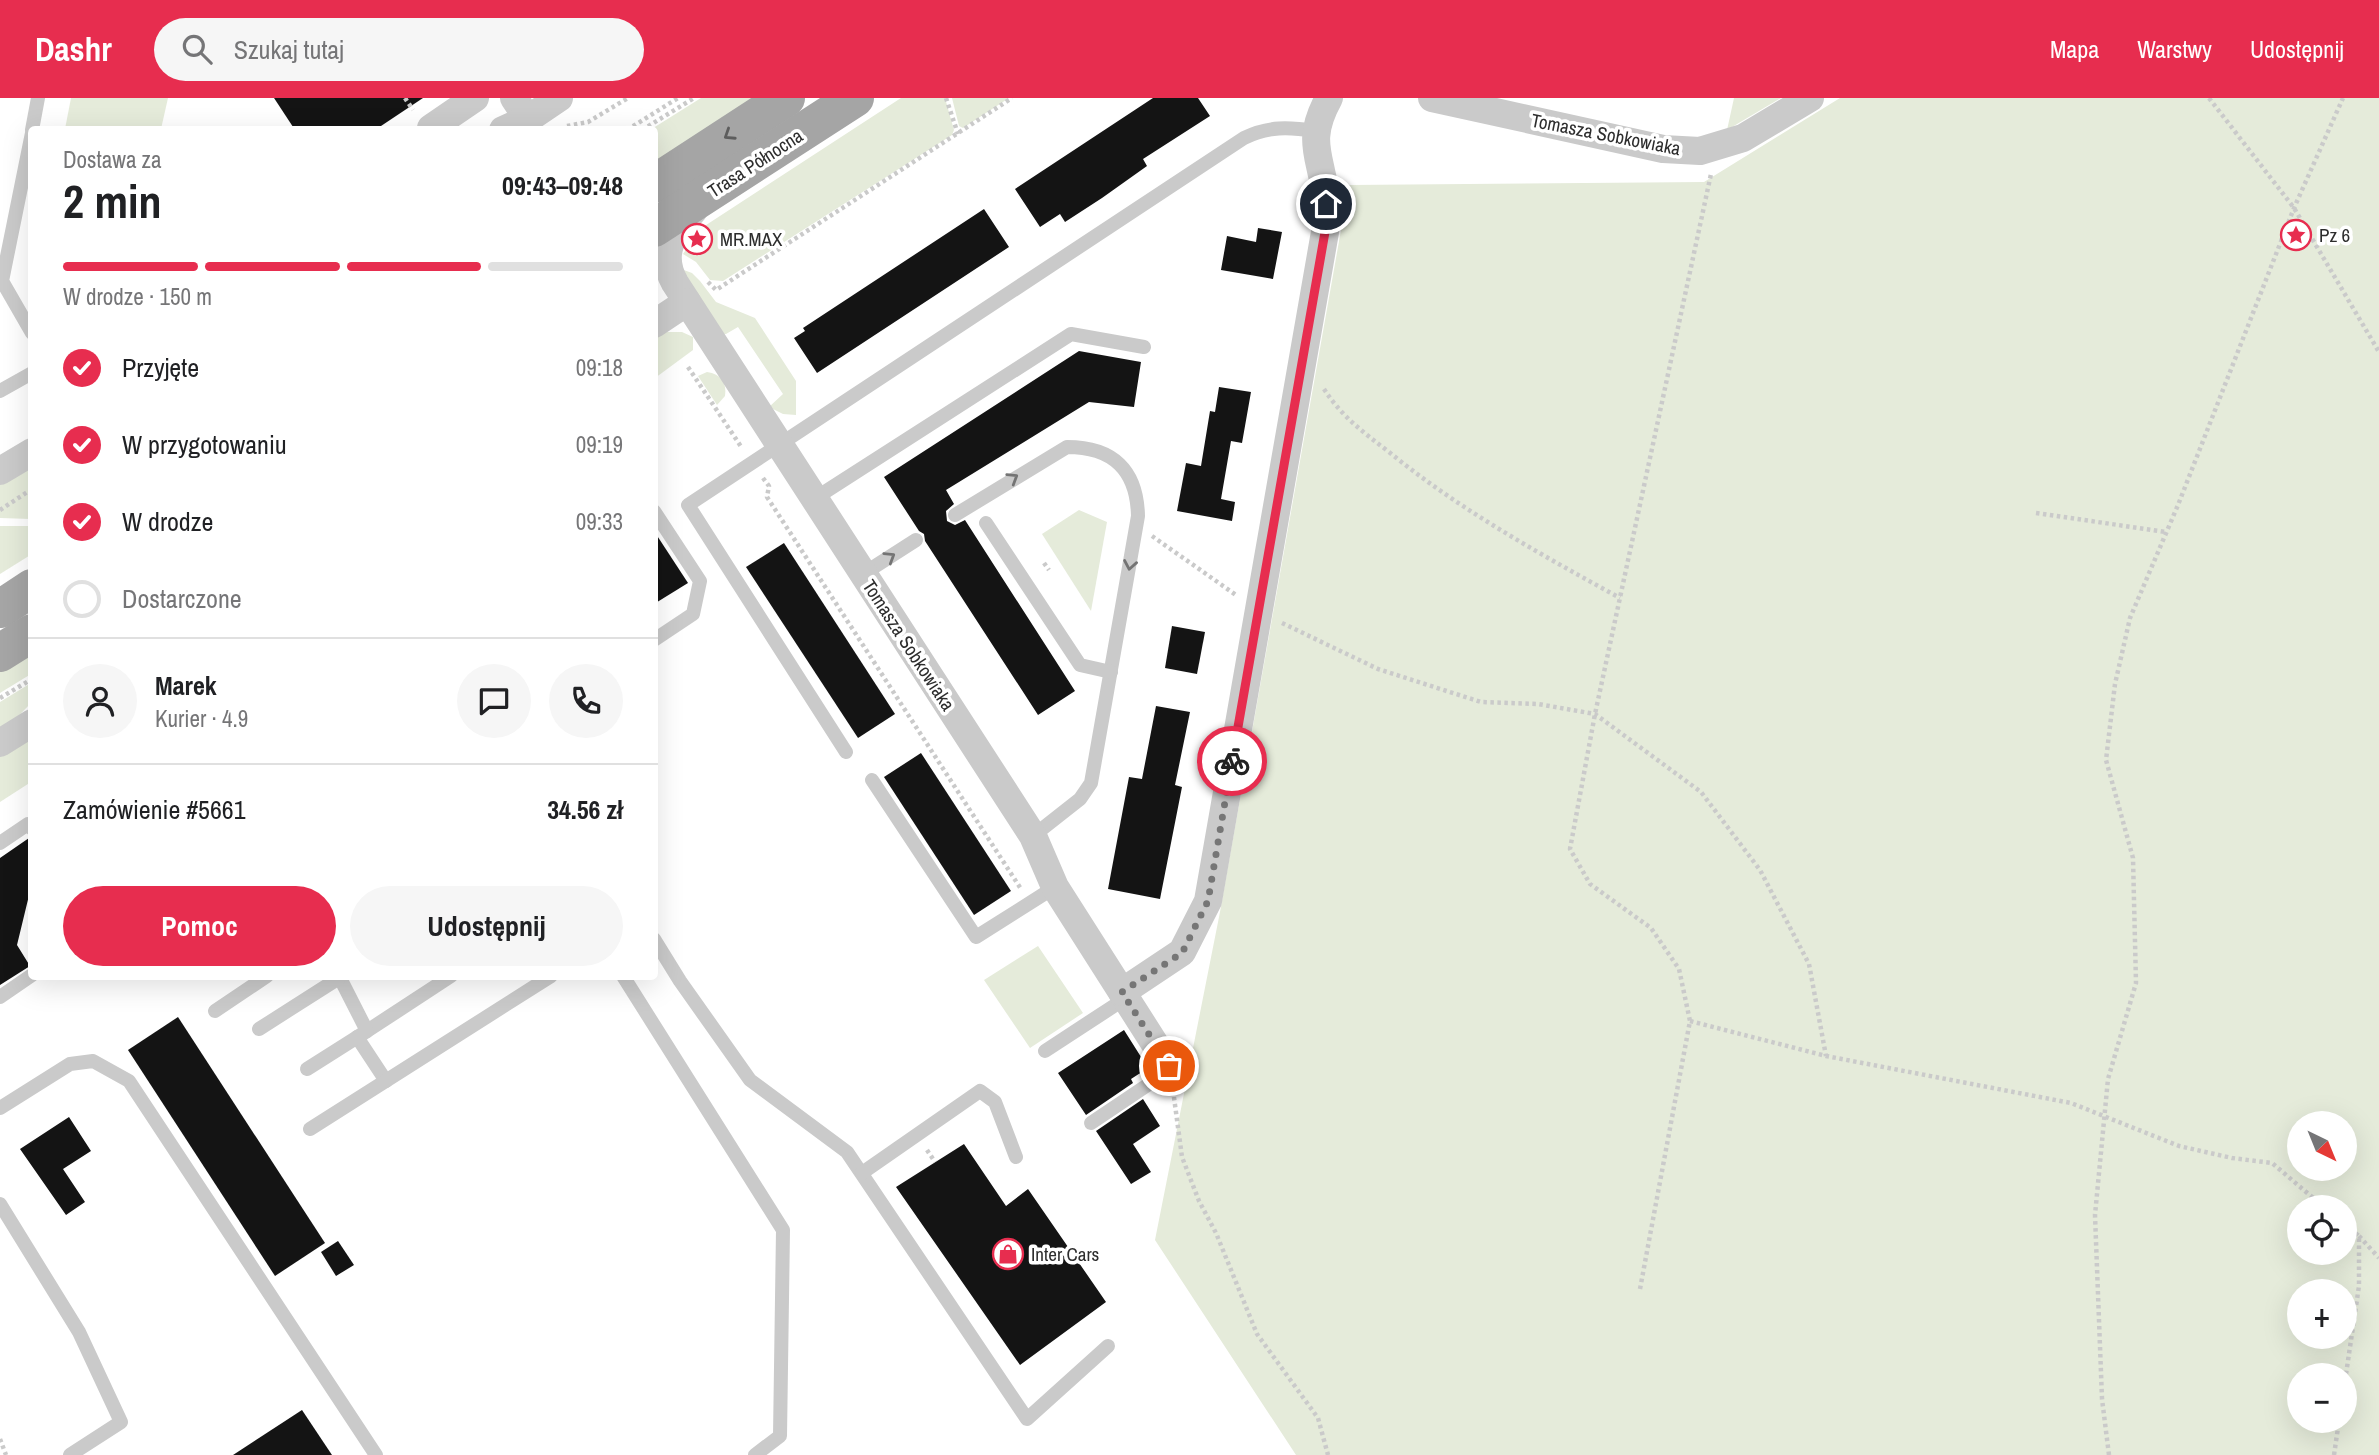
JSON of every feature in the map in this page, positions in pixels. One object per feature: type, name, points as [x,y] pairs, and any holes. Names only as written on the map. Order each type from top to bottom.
[{"type":"main road","name":"Trasa Północna","points":[[658,181],[786,98]]},
{"type":"main road","name":"Trasa Północna","points":[[658,225],[855,98]]},
{"type":"main road","points":[[0,609],[28,591]]},
{"type":"main road","points":[[0,653],[28,636]]},
{"type":"street","points":[[434,126],[475,98]]},
{"type":"street","points":[[489,98],[497,109],[511,119],[559,98]]},
{"type":"street","points":[[1124,995],[1182,953],[1208,901],[1325,232],[1326,204],[1315,148],[1315,131],[1329,98]]},
{"type":"street","name":"Tomasza Sobkowiaka","points":[[1433,98],[1663,149],[1700,151],[1743,138],[1810,98]]},
{"type":"street","points":[[667,268],[667,253],[674,235],[707,194]]},
{"type":"street","name":"Tomasza Sobkowiaka","points":[[667,268],[1032,836],[1055,887],[1169,1066]]},
{"type":"street","points":[[658,321],[687,302]]},
{"type":"street","points":[[0,471],[28,454]]},
{"type":"street","points":[[0,743],[28,726]]},
{"type":"lane","points":[[33,126],[38,98]]},
{"type":"lane","points":[[846,752],[688,505],[778,443],[1244,138],[1262,129],[1315,131]]},
{"type":"lane","points":[[28,150],[1,280],[28,326]]},
{"type":"lane","points":[[814,499],[1071,334],[1144,347]]},
{"type":"lane","points":[[0,391],[28,375]]},
{"type":"lane","points":[[956,515],[1049,455],[1067,447],[1086,447],[1119,463],[1130,475],[1138,494],[1136,528],[1091,783],[1080,800],[1032,836]]},
{"type":"lane","points":[[658,517],[700,581],[694,614],[658,637]]},
{"type":"lane","points":[[986,523],[1080,665],[1111,672]]},
{"type":"lane","points":[[863,574],[916,540]]},
{"type":"lane","points":[[872,780],[976,937],[1055,887]]},
{"type":"lane","points":[[0,843],[28,824]]},
{"type":"lane","points":[[658,945],[750,1080],[847,1152],[1027,1419],[1108,1346]]},
{"type":"lane","points":[[0,997],[28,978]]},
{"type":"lane","points":[[215,1012],[261,980]]},
{"type":"lane","points":[[259,1029],[334,980]]},
{"type":"lane","points":[[340,980],[362,1034],[386,1081]]},
{"type":"lane","points":[[307,1069],[445,980]]},
{"type":"lane","points":[[310,1129],[545,980]]},
{"type":"lane","points":[[625,980],[783,1230],[780,1436],[755,1455]]},
{"type":"lane","points":[[1045,1051],[1124,995]]},
{"type":"lane","points":[[0,1108],[70,1064],[93,1061],[129,1081],[376,1455]]},
{"type":"lane","points":[[1091,1123],[1152,1082],[1169,1066]]},
{"type":"lane","points":[[862,1173],[981,1091],[995,1102],[1016,1157]]},
{"type":"lane","points":[[0,1204],[79,1332],[121,1422],[70,1455]]},
{"type":"path","points":[[574,126],[588,122],[628,98]]},
{"type":"path","points":[[633,126],[678,98]]},
{"type":"path","points":[[648,126],[694,98]]},
{"type":"path","points":[[946,98],[958,134]]},
{"type":"path","points":[[667,268],[681,261],[693,267],[716,290],[1012,98]]},
{"type":"path","points":[[2209,98],[2220,108],[2294,208],[2379,352]]},
{"type":"path","points":[[2109,1455],[2102,1399],[2095,1215],[2108,1079],[2136,983],[2133,859],[2106,760],[2115,684],[2130,618],[2294,208],[2343,98]]},
{"type":"path","points":[[1640,1289],[1690,1021],[1679,969],[1651,928],[1590,884],[1570,849],[1595,714],[1717,146]]},
{"type":"path","points":[[1303,356],[1340,413],[1414,473],[1522,544],[1620,598]]},
{"type":"path","points":[[688,367],[769,486],[767,497],[1030,903]]},
{"type":"path","points":[[0,510],[28,492]]},
{"type":"path","points":[[2036,513],[2166,532]]},
{"type":"path","points":[[1136,528],[1154,536],[1257,611],[1378,669],[1481,702],[1538,704],[1595,714],[1701,792],[1760,870],[1809,964],[1826,1056]]},
{"type":"path","points":[[1044,563],[1049,570]]},
{"type":"path","points":[[0,698],[28,681]]},
{"type":"path","points":[[1690,1021],[1826,1056],[2071,1103],[2179,1146],[2232,1158],[2272,1163],[2310,1195]]},
{"type":"path","points":[[1169,1066],[1182,1157],[1199,1200],[1216,1233],[1257,1334],[1318,1418],[1328,1455]]},
{"type":"path","points":[[2359,1236],[2379,1258]]},
{"type":"path","points":[[2348,1363],[2359,1286],[2359,1236]]},
{"type":"path","points":[[2334,1455],[2337,1433]]},
{"type":"path","points":[[0,1439],[6,1455]]},
{"type":"green space","points":[[71,98],[168,98],[162,126],[66,126]]},
{"type":"green space","points":[[701,98],[762,98],[658,166],[656,126]]},
{"type":"green space","points":[[901,98],[945,98],[954,130],[952,135],[723,281],[710,280],[696,262],[683,254],[700,229]]},
{"type":"green space","points":[[952,98],[1009,98],[963,128],[959,126]]},
{"type":"green space","points":[[1734,98],[1781,98],[1727,130]]},
{"type":"green space","points":[[1840,98],[2379,98],[2379,1455],[1296,1455],[1155,1240],[1220,912],[1349,185],[1704,182]]},
{"type":"green space","points":[[681,269],[692,273],[716,302],[755,318],[796,381],[796,415],[783,414],[769,407],[783,394],[738,327],[726,334],[720,334]]},
{"type":"green space","points":[[682,332],[693,337],[693,350],[658,376],[658,334]]},
{"type":"green space","points":[[707,372],[716,375],[724,383],[725,396],[717,405],[698,376]]},
{"type":"green space","points":[[28,466],[28,519],[0,518],[0,485]]},
{"type":"green space","points":[[1079,510],[1107,522],[1091,611],[1042,534]]},
{"type":"green space","points":[[0,526],[28,526],[28,556],[0,574]]},
{"type":"green space","points":[[28,649],[28,676],[0,693],[0,668]]},
{"type":"green space","points":[[28,685],[28,706],[0,735],[0,702]]},
{"type":"green space","points":[[28,741],[28,784],[0,802],[0,754]]},
{"type":"green space","points":[[1038,946],[1083,1013],[1030,1048],[984,980]]},
{"type":"building","points":[[274,98],[423,98],[381,126],[292,126]]},
{"type":"building","points":[[1153,98],[1198,98],[1210,116],[1143,159],[1147,166],[1102,198],[1065,222],[1060,214],[1040,227],[1015,189]]},
{"type":"building","points":[[984,209],[1009,247],[817,373],[794,338],[805,331],[803,328]]},
{"type":"building","points":[[1258,228],[1282,232],[1273,279],[1221,270],[1227,236],[1256,242]]},
{"type":"building","points":[[1079,351],[1141,362],[1134,407],[1089,402],[946,490],[954,504],[946,511],[947,521],[955,525],[965,520],[1075,691],[1038,715],[925,541],[924,534],[919,531],[884,477]]},
{"type":"building","points":[[1219,387],[1251,392],[1242,443],[1231,441],[1221,499],[1235,502],[1232,521],[1177,511],[1186,463],[1201,466],[1210,411],[1215,412]]},
{"type":"building","points":[[658,537],[688,583],[658,602]]},
{"type":"building","points":[[784,543],[895,714],[858,738],[746,567]]},
{"type":"building","points":[[1172,626],[1205,632],[1197,674],[1165,668]]},
{"type":"building","points":[[1156,706],[1190,712],[1175,785],[1182,787],[1160,899],[1108,889],[1129,777],[1142,779]]},
{"type":"building","points":[[921,753],[1011,891],[974,915],[884,777]]},
{"type":"building","points":[[28,839],[28,900],[17,945],[28,967],[0,985],[0,858]]},
{"type":"building","points":[[178,1017],[325,1243],[275,1276],[128,1050]]},
{"type":"building","points":[[1124,1030],[1148,1068],[1131,1079],[1133,1083],[1086,1115],[1058,1073]]},
{"type":"building","points":[[1143,1099],[1160,1126],[1133,1144],[1151,1172],[1131,1184],[1096,1131]]},
{"type":"building","points":[[69,1117],[91,1151],[63,1169],[85,1202],[66,1215],[20,1149]]},
{"type":"building","name":"Inter Cars","points":[[964,1144],[1006,1206],[1028,1189],[1106,1302],[1020,1365],[896,1187]]},
{"type":"building","points":[[338,1241],[354,1265],[336,1276],[321,1252]]},
{"type":"building","points":[[302,1410],[332,1455],[233,1455]]},
{"type":"way so far","points":[[1169,1066],[1122,992],[1182,953],[1208,901],[1232,761]]},
{"type":"place","name":"Pz 6","points":[[2296,235]]},
{"type":"place","name":"MR.MAX","points":[[697,239]]},
{"type":"place","name":"Inter Cars","points":[[1008,1254]]},
{"type":"route","points":[[1232,761],[1325,232],[1326,204]]}]
